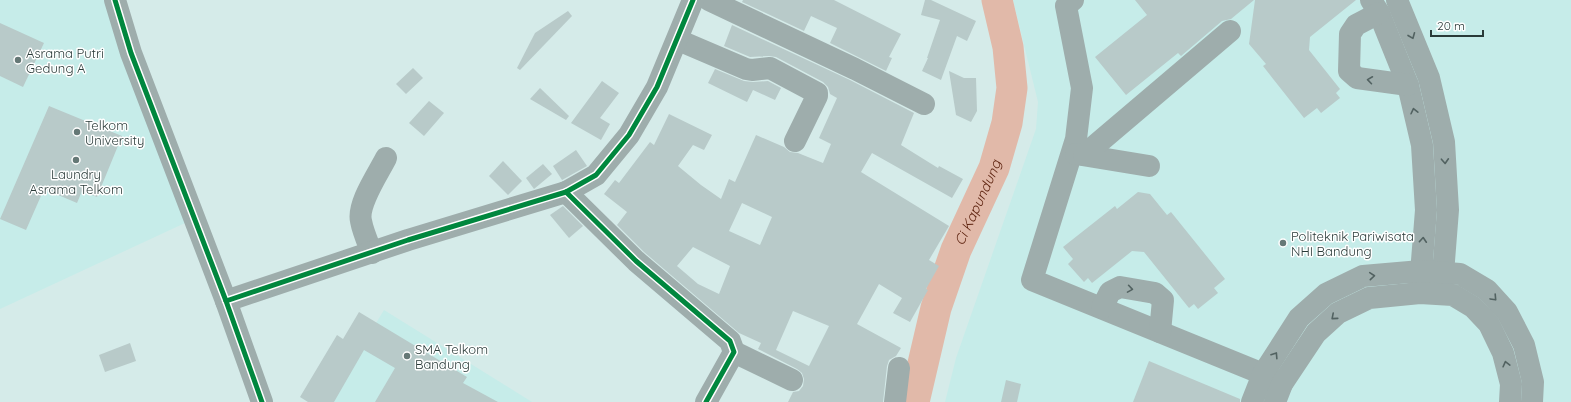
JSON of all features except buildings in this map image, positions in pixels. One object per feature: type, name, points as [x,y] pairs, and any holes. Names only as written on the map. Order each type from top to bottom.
[{"type":"street","points":[[115,0],[131,54],[226,301],[262,402]]},
{"type":"street","points":[[226,301],[408,240],[566,192],[596,175],[628,135],[657,87],[678,40],[693,0]]},
{"type":"street","points":[[709,0],[924,104]]},
{"type":"street","points":[[1073,0],[1066,6],[1082,88],[1076,139],[1078,154],[1032,280],[1263,374],[1279,393],[1316,333],[1338,313],[1369,298],[1420,293],[1453,295],[1473,307],[1489,324],[1503,353],[1511,384],[1510,402]]},
{"type":"street","points":[[1397,0],[1429,78],[1444,142],[1448,210],[1442,295]]},
{"type":"street","points":[[1408,85],[1358,78],[1348,71],[1350,34],[1356,25],[1375,6],[1408,85],[1422,145],[1426,210],[1420,293]]},
{"type":"street","points":[[1078,154],[1230,31]]},
{"type":"street","points":[[678,40],[746,69],[752,70],[770,68],[817,93],[817,96],[795,141]]},
{"type":"street","points":[[1078,154],[1149,166]]},
{"type":"street","points":[[372,253],[360,215],[363,203],[386,158]]},
{"type":"street","points":[[566,192],[636,261],[730,341],[734,352],[792,380]]},
{"type":"street","points":[[1426,210],[1448,210]]},
{"type":"street","points":[[1252,402],[1263,374],[1299,318],[1326,294],[1363,276],[1421,271],[1460,274],[1487,290],[1507,312],[1524,345],[1533,382],[1532,402]]},
{"type":"street","points":[[1102,308],[1110,292],[1120,287],[1156,293],[1163,300],[1160,332]]},
{"type":"street","points":[[706,402],[734,352]]},
{"type":"street","points":[[895,402],[899,368]]},
{"type":"shaded area","name":"Telkom University","points":[[0,0],[110,0],[185,223],[0,309]]},
{"type":"shaded area","name":"Politeknik Pariwisata NHI Bandung","points":[[1013,0],[1571,0],[1571,402],[945,402],[956,358],[1036,129],[1038,102]]},
{"type":"shaded area","name":"SMA Telkom Bandung","points":[[384,310],[532,402],[328,402]]},
{"type":"waterway","name":"Ci Kapundung","points":[[914,402],[936,308],[956,250],[994,168],[1007,123],[1012,88],[1008,47],[997,0]]},
{"type":"cycle path","points":[[115,0],[131,53],[226,301],[262,402]]},
{"type":"cycle path","points":[[226,301],[408,240],[566,192],[596,175],[629,135],[657,87],[693,0]]},
{"type":"cycle path","points":[[566,192],[636,261],[730,341],[734,352],[706,402]]},
{"type":"place","name":"Asrama Putri Gedung A","points":[[18,60]]},
{"type":"place","name":"Telkom University","points":[[77,132]]},
{"type":"place","name":"Laundry Asrama Telkom","points":[[76,160]]},
{"type":"place","name":"Politeknik Pariwisata NHI Bandung","points":[[1283,243]]},
{"type":"place","name":"SMA Telkom Bandung","points":[[407,356]]}]
